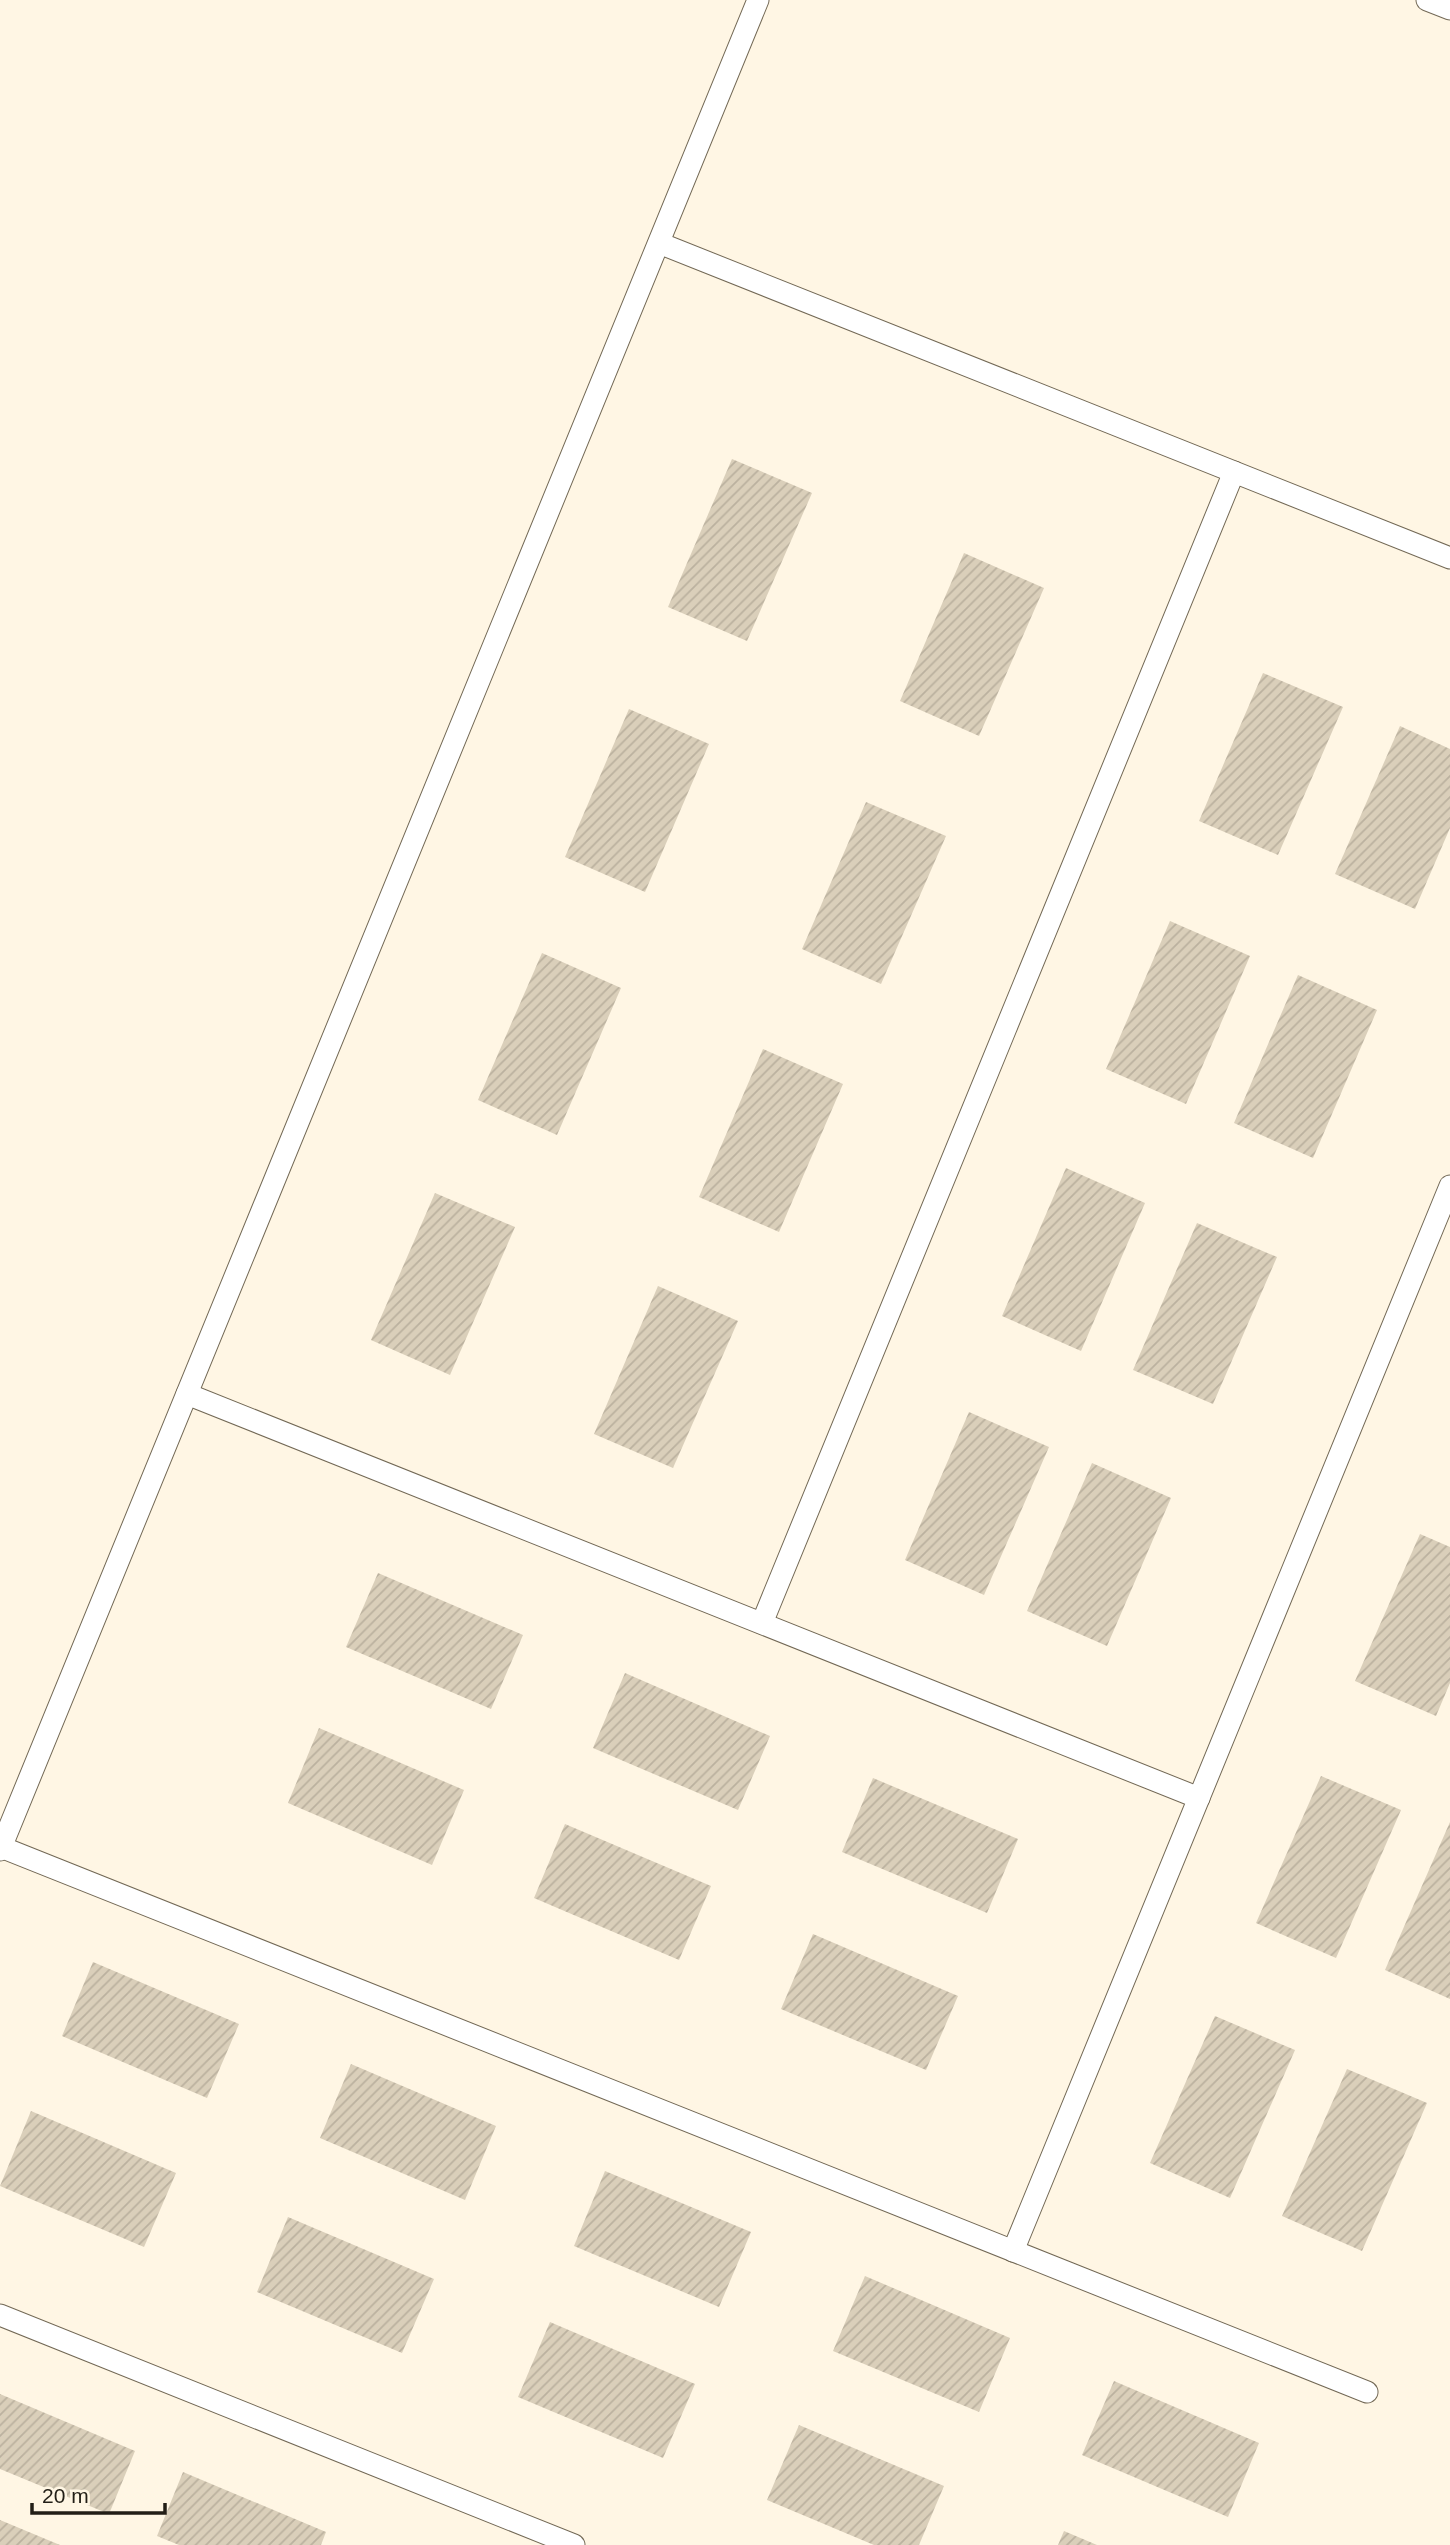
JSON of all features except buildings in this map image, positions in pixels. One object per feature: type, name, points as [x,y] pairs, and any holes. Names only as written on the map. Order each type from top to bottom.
[{"type":"lane","points":[[758,0],[1,1849],[1367,2392]]},
{"type":"lane","points":[[1427,0],[1450,9]]},
{"type":"lane","points":[[659,243],[1450,558]]},
{"type":"lane","points":[[762,1623],[1234,472]]},
{"type":"lane","points":[[1013,2251],[1450,1186]]},
{"type":"lane","points":[[187,1394],[1199,1798]]},
{"type":"lane","points":[[0,2315],[574,2545]]}]
